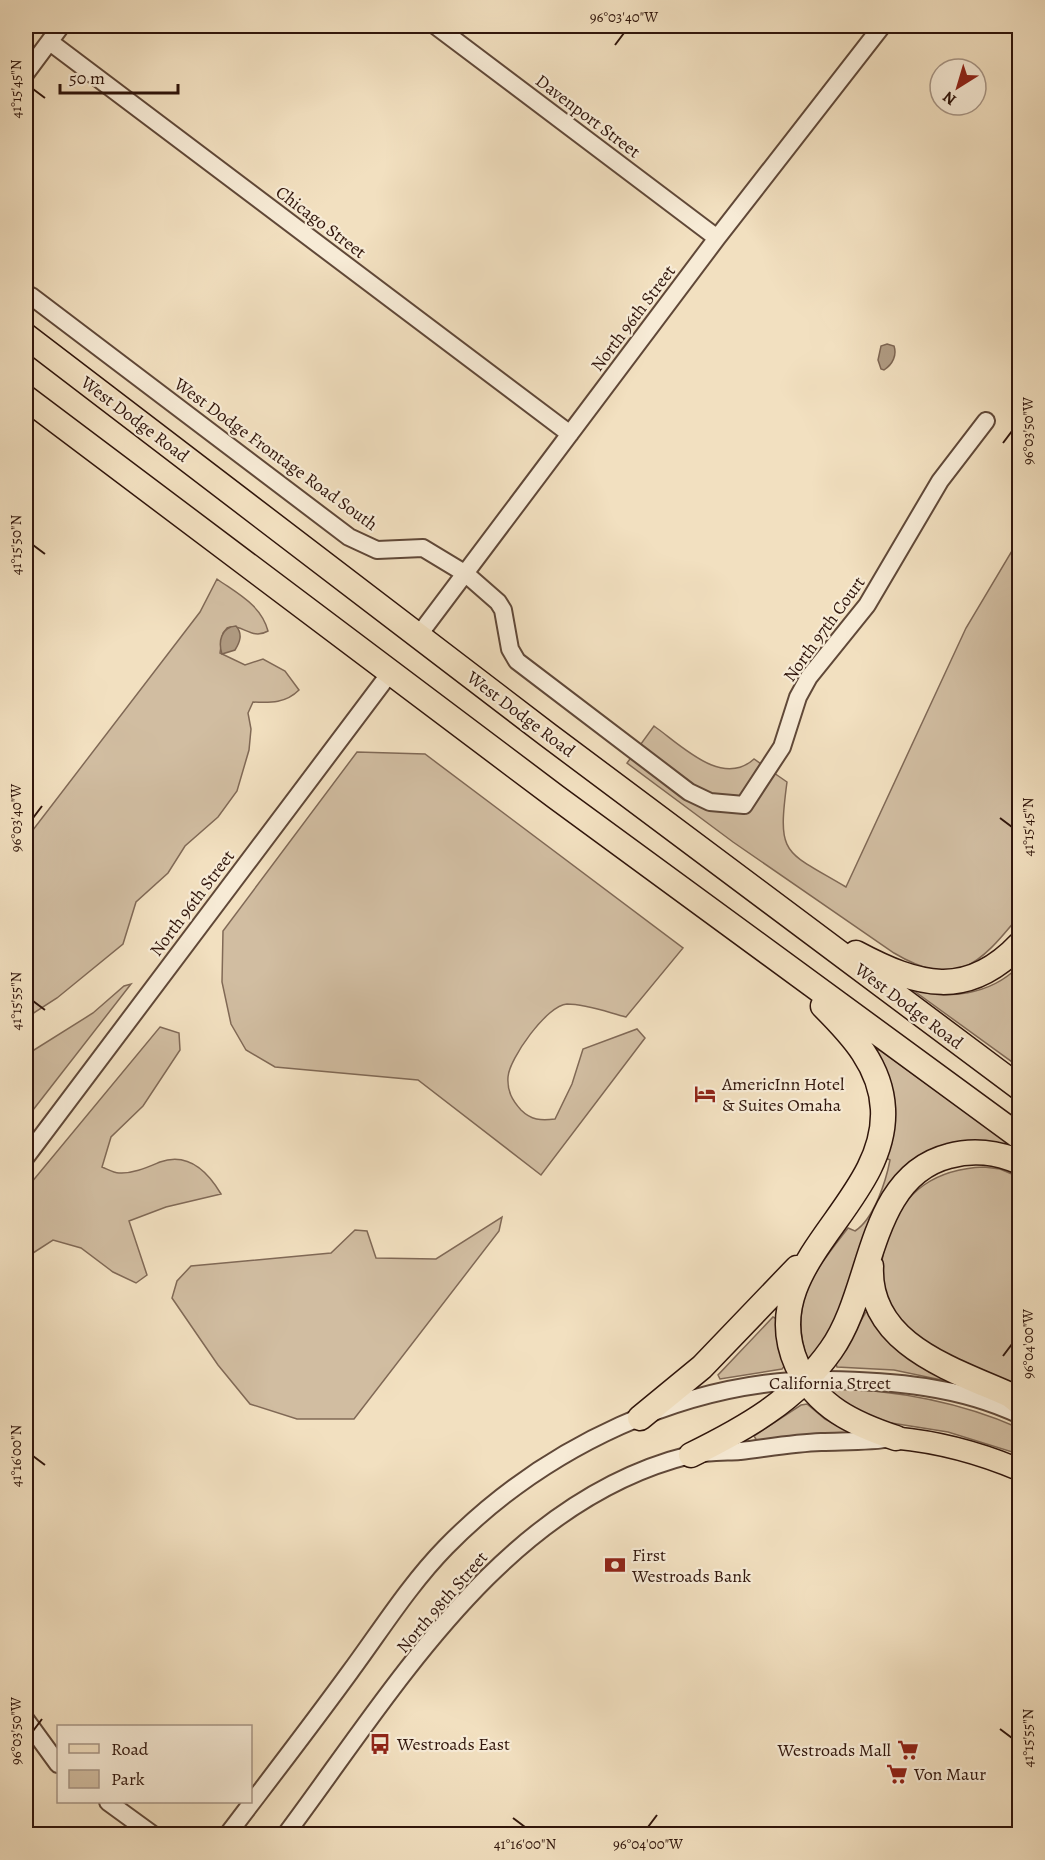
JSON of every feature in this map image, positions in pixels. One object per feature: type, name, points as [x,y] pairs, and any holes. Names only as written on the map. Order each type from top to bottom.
[{"type":"highway","name":"West Dodge Road","points":[[26,336],[418,636],[1020,1088]]},
{"type":"highway","points":[[26,398],[390,673],[1020,1137]]},
{"type":"highway","points":[[799,922],[872,961],[927,982],[968,980],[988,972],[1020,944]]},
{"type":"highway","points":[[772,956],[862,1050],[870,1063],[881,1094],[882,1127],[871,1166],[809,1259],[794,1288],[788,1325],[790,1345],[805,1380],[817,1395],[846,1419],[896,1438]]},
{"type":"highway","points":[[691,1455],[760,1418],[805,1380],[842,1334],[862,1286],[879,1224],[893,1198],[921,1168],[939,1159],[985,1151],[1020,1162]]},
{"type":"highway","points":[[640,1418],[679,1388],[732,1338],[828,1233]]},
{"type":"highway","points":[[872,1251],[873,1291],[880,1310],[898,1337],[914,1350],[1010,1395],[1020,1403]]},
{"type":"main road","points":[[896,1438],[975,1453],[1020,1470]]},
{"type":"street","points":[[26,73],[62,26]]},
{"type":"street","name":"Davenport Street","points":[[436,26],[717,238]]},
{"type":"street","name":"North 96th Street","points":[[418,636],[717,238],[882,26]]},
{"type":"street","name":"Chicago Street","points":[[50,42],[570,434]]},
{"type":"street","name":"West Dodge Frontage Road South","points":[[31,297],[349,537],[377,550],[423,548],[466,574],[498,602],[505,617],[512,655],[526,669],[689,792],[710,802],[744,805]]},
{"type":"street","name":"North 97th Court","points":[[744,805],[782,747],[798,697],[809,677],[867,605],[940,481],[986,421]]},
{"type":"street","name":"North 96th Street","points":[[26,1157],[390,673]]},
{"type":"street","name":"California Street","points":[[640,1418],[704,1394],[732,1387],[805,1380],[879,1380],[920,1385],[993,1404],[1020,1415]]},
{"type":"street","name":"North 98th Street","points":[[252,1802],[351,1672],[402,1599],[449,1544],[475,1520],[529,1478],[587,1444],[640,1418]]},
{"type":"street","name":"North 98th Street","points":[[286,1834],[405,1675],[496,1568],[558,1517],[598,1492],[691,1455],[820,1442],[859,1443],[896,1438]]},
{"type":"street","points":[[26,1720],[57,1763]]},
{"type":"street","points":[[109,1803],[152,1834]]},
{"type":"street","name":"North 98th Street","points":[[228,1834],[252,1803]]},
{"type":"green space","points":[[1019,539],[1019,916],[991,948],[965,967],[934,970],[894,953],[733,842],[627,763],[654,726],[689,752],[715,766],[729,769],[742,767],[754,759],[787,782],[783,825],[789,849],[809,866],[846,887],[966,628]]},
{"type":"green space","points":[[217,579],[254,607],[265,622],[268,631],[257,634],[237,627],[227,628],[223,633],[220,653],[245,665],[263,659],[285,671],[299,690],[289,698],[278,701],[253,702],[248,713],[251,729],[249,750],[237,791],[218,817],[185,846],[168,873],[136,902],[123,944],[57,998],[26,1018],[26,839],[200,612]]},
{"type":"green space","points":[[357,752],[425,754],[683,948],[626,1017],[589,1007],[567,1004],[549,1013],[522,1046],[508,1077],[511,1095],[521,1110],[529,1116],[550,1120],[555,1119],[572,1084],[583,1049],[637,1029],[645,1038],[541,1175],[418,1080],[275,1067],[246,1050],[231,1024],[222,982],[223,931]]},
{"type":"green space","points":[[1019,966],[1019,1067],[910,988],[938,994],[968,993],[996,983]]},
{"type":"green space","points":[[131,984],[26,1119],[26,1055],[93,1013],[124,986]]},
{"type":"green space","points":[[160,1027],[179,1033],[180,1050],[143,1106],[111,1137],[102,1167],[124,1173],[140,1170],[160,1162],[180,1160],[196,1166],[210,1178],[221,1194],[166,1207],[129,1221],[147,1275],[136,1283],[113,1272],[81,1248],[53,1240],[33,1253],[26,1249],[26,1189]]},
{"type":"green space","points":[[878,1049],[1015,1148],[930,1157],[844,1309],[811,1359],[807,1358],[802,1338],[801,1320],[808,1288],[825,1259],[848,1228],[855,1231],[868,1218],[882,1189],[890,1160],[886,1158],[876,1052]]},
{"type":"green space","points":[[984,1167],[1000,1169],[1019,1177],[1019,1387],[942,1354],[914,1337],[896,1319],[882,1277],[883,1253],[888,1236],[903,1206],[913,1194],[924,1185],[951,1172]]},
{"type":"green space","points":[[502,1217],[499,1231],[354,1419],[297,1419],[250,1404],[218,1365],[172,1298],[177,1281],[191,1266],[331,1253],[355,1230],[367,1231],[376,1258],[436,1259]]},
{"type":"green space","points":[[866,1312],[884,1337],[903,1354],[952,1380],[951,1382],[894,1370],[837,1367],[836,1364]]},
{"type":"green space","points":[[773,1317],[779,1320],[786,1364],[782,1369],[720,1379],[718,1375]]},
{"type":"green space","points":[[829,1388],[902,1394],[973,1411],[1019,1428],[1019,1454],[948,1432],[885,1422],[864,1416],[829,1392]]},
{"type":"green space","points":[[807,1404],[825,1419],[853,1434],[757,1441],[754,1436],[801,1405]]},
{"type":"shaded area","points":[[887,344],[894,346],[895,356],[884,370],[881,369],[878,360],[881,346]]},
{"type":"shaded area","points":[[236,626],[240,635],[237,647],[235,650],[222,654],[220,645],[224,632]]},
{"type":"place","name":"AmericInn Hotel & Suites Omaha","points":[[705,1094]]},
{"type":"place","name":"First Westroads Bank","points":[[615,1565]]},
{"type":"place","name":"Westroads East","points":[[380,1744]]},
{"type":"place","name":"Westroads Mall","points":[[908,1750]]},
{"type":"place","name":"Von Maur","points":[[897,1774]]}]
